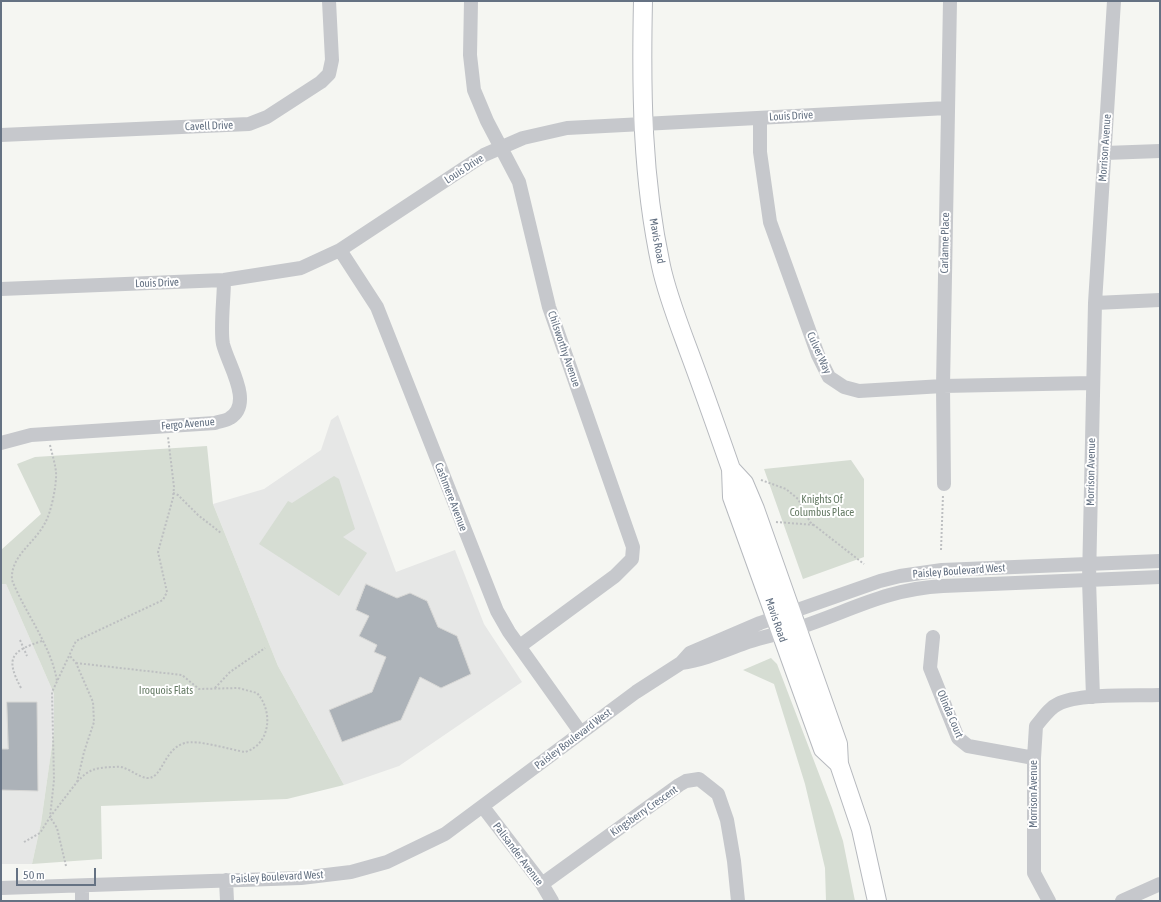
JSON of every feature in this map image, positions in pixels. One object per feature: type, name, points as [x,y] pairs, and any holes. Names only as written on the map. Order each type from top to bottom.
[{"type":"main road","name":"Mavis Road","points":[[643,1],[641,86],[642,125],[646,168],[661,267],[672,303],[731,469],[732,497],[838,744],[839,764],[862,829],[877,901]]},
{"type":"street","name":"Cavell Drive","points":[[1,135],[249,124],[267,117],[321,82],[329,74],[332,60],[329,1]]},
{"type":"street","name":"Chilsworthy Avenue","points":[[471,1],[470,55],[474,90],[486,121],[519,182],[549,307],[633,547],[632,559],[615,576],[520,646]]},
{"type":"street","name":"Carlanne Place","points":[[944,484],[942,386],[950,1]]},
{"type":"street","name":"Morrison Avenue","points":[[1049,901],[1034,874],[1034,758],[1036,726],[1049,711],[1058,704],[1093,697],[1089,580],[1092,383],[1095,302],[1114,1]]},
{"type":"street","name":"Louis Drive","points":[[1,289],[224,280],[301,268],[340,250],[484,155],[523,138],[567,128],[947,108]]},
{"type":"street","name":"Culver Way","points":[[760,118],[760,152],[770,222],[818,355],[829,377],[844,387],[860,391],[942,386],[1092,383]]},
{"type":"street","points":[[1105,153],[1160,151]]},
{"type":"street","name":"Cashmere Avenue","points":[[340,250],[377,307],[479,569],[497,611],[581,732]]},
{"type":"street","name":"Fergo Avenue","points":[[1,443],[24,436],[167,426],[215,422],[229,419],[235,414],[239,406],[241,396],[223,344],[224,280]]},
{"type":"street","points":[[1095,302],[1160,300]]},
{"type":"street","name":"Paisley Boulevard West","points":[[786,623],[880,581],[900,576],[942,570],[1160,561]]},
{"type":"street","name":"Paisley Boulevard West","points":[[1,888],[301,878],[351,872],[380,864],[445,834],[484,807],[581,732],[681,663],[690,653],[717,640],[912,589],[944,586],[1160,577]]},
{"type":"street","name":"Olinda Court","points":[[933,637],[930,668],[958,738],[968,746],[1034,758]]},
{"type":"street","points":[[1093,697],[1160,695]]},
{"type":"street","name":"Kingsberry Crescent","points":[[542,884],[686,781],[699,779],[718,794],[729,834],[738,901]]},
{"type":"street","name":"Palisander Avenue","points":[[484,807],[542,884],[552,901]]},
{"type":"street","points":[[226,880],[227,901]]},
{"type":"street","points":[[1122,901],[1160,884]]},
{"type":"street","points":[[82,886],[82,901]]},
{"type":"path","points":[[66,866],[57,828],[50,817],[54,780],[52,692],[76,641],[163,600],[167,592],[158,552],[173,493],[167,426]]},
{"type":"path","points":[[47,434],[56,473],[50,507],[46,522],[22,552],[11,569],[12,580],[55,670],[57,682]]},
{"type":"path","points":[[761,480],[786,489],[798,499],[810,522],[864,564]]},
{"type":"path","points":[[941,550],[944,484]]},
{"type":"path","points":[[173,493],[178,495],[198,515],[221,533]]},
{"type":"path","points":[[776,522],[815,525]]},
{"type":"path","points":[[20,640],[28,656]]},
{"type":"path","points":[[21,688],[11,666],[16,654],[24,647],[42,641]]},
{"type":"path","points":[[215,688],[230,672],[265,648]]},
{"type":"path","points":[[70,656],[76,663],[93,702],[94,722],[84,752],[77,782]]},
{"type":"path","points":[[24,842],[40,833],[50,817],[77,782],[86,773],[96,768],[122,767],[147,778],[155,776],[160,771],[168,753],[175,747],[190,742],[245,752],[254,750],[262,741],[266,733],[267,718],[260,697],[257,693],[238,688],[199,689],[182,675],[76,663]]},
{"type":"shaded area","points":[[338,415],[396,572],[455,550],[484,624],[522,682],[399,766],[344,785],[278,666],[213,504],[264,489],[321,450],[331,420]]},
{"type":"shaded area","points":[[1,584],[6,584],[54,694],[54,731],[41,823],[32,864],[1,864]]},
{"type":"green space","name":"Iroquois Flats","points":[[207,446],[213,504],[278,666],[344,785],[287,799],[101,806],[102,859],[32,864],[41,823],[54,731],[54,694],[6,584],[1,584],[1,550],[41,514],[17,464],[35,457]]},
{"type":"green space","name":"Knights Of Columbus Place","points":[[851,460],[864,479],[864,557],[803,579],[764,469]]},
{"type":"green space","points":[[334,476],[339,479],[355,529],[343,537],[367,553],[339,596],[259,544],[288,501],[292,503]]},
{"type":"green space","points":[[771,658],[777,664],[832,808],[843,841],[855,901],[826,901],[825,868],[805,784],[774,684],[743,670]]},
{"type":"building","points":[[366,584],[397,598],[410,593],[427,601],[438,627],[457,636],[471,674],[441,688],[420,677],[401,720],[342,742],[329,710],[372,692],[386,657],[374,652],[377,645],[359,636],[369,616],[356,610]]},
{"type":"building","points":[[7,702],[37,702],[38,791],[1,790],[1,749],[8,749]]}]
